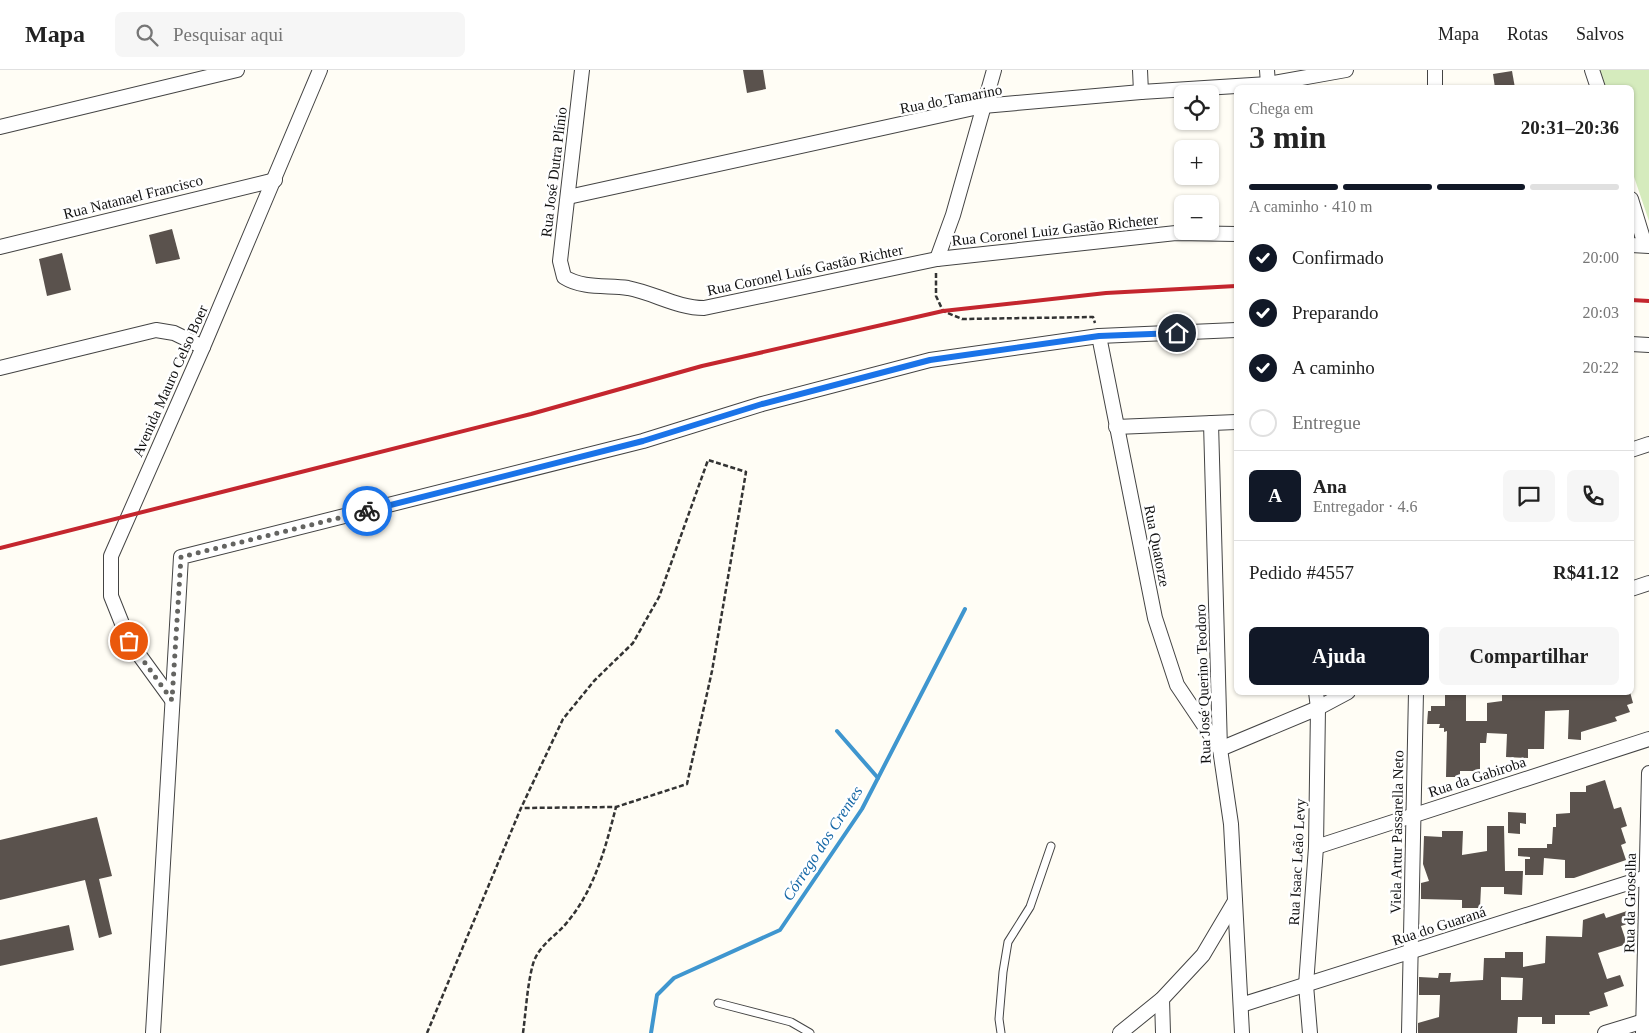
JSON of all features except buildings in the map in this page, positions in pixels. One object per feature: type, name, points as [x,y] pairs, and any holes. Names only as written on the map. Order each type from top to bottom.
[{"type":"street","points":[[0,127],[237,70]]},
{"type":"street","name":"Avenida Mauro Celso Boer","points":[[172,700],[129,641],[111,596],[111,556],[275,180],[320,70]]},
{"type":"street","name":"Rua José Dutra Plínio","points":[[564,277],[560,261],[582,70]]},
{"type":"street","points":[[937,259],[953,215],[994,70]]},
{"type":"street","points":[[1140,70],[1141,92]]},
{"type":"street","points":[[1267,70],[1268,84]]},
{"type":"street","name":"Rua do Tamarino","points":[[1252,85],[1268,84],[1346,70]]},
{"type":"street","points":[[1435,70],[1435,85]]},
{"type":"street","points":[[1592,70],[1597,85]]},
{"type":"street","name":"Rua do Tamarino","points":[[568,197],[983,106],[1234,86]]},
{"type":"street","name":"Rua Natanael Francisco","points":[[0,246],[275,180]]},
{"type":"street","points":[[1634,212],[1642,245]]},
{"type":"street","name":"Rua Coronel Luiz Gastão Richeter","points":[[937,259],[1176,233],[1234,234]]},
{"type":"street","name":"Rua Coronel Luís Gastão Richter","points":[[564,277],[583,285],[629,288],[685,305],[704,308],[937,259]]},
{"type":"street","points":[[0,368],[156,330],[174,333],[203,347]]},
{"type":"street","points":[[153,1033],[181,557],[643,441],[762,404],[930,360],[1099,336],[1234,330]]},
{"type":"street","name":"Rua Quatorze","points":[[1099,336],[1155,618],[1177,685],[1220,749]]},
{"type":"street","points":[[1634,344],[1649,345]]},
{"type":"street","points":[[1116,427],[1234,422]]},
{"type":"street","name":"Rua José Querino Teodoro","points":[[1211,423],[1220,749],[1231,824],[1242,1033]]},
{"type":"street","points":[[1634,449],[1649,444]]},
{"type":"street","points":[[1634,588],[1649,583]]},
{"type":"street","name":"Rua Isaac Leão Levy","points":[[1310,1033],[1306,985],[1316,847],[1318,708],[1316,695]]},
{"type":"street","points":[[1220,749],[1318,708],[1342,695]]},
{"type":"street","name":"Viela Artur Passarella Neto","points":[[1409,1033],[1416,695]]},
{"type":"street","name":"Rua da Gabiroba","points":[[1316,847],[1649,739]]},
{"type":"street","name":"Rua da Groselha","points":[[1644,1027],[1649,773]]},
{"type":"street","name":"Rua do Guaraná","points":[[1241,1005],[1647,877]]},
{"type":"street","points":[[1120,1033],[1162,999],[1203,956],[1235,901]]},
{"type":"street","points":[[1162,999],[1163,1033]]},
{"type":"street","points":[[1605,1033],[1644,1027]]},
{"type":"lane","points":[[1001,1033],[1000,1010],[1008,942],[1030,907],[1051,846]]},
{"type":"lane","points":[[718,1003],[791,1022],[810,1033]]},
{"type":"path","points":[[937,259],[936,296],[943,311],[962,319],[1093,317],[1099,336]]},
{"type":"path","points":[[427,1033],[521,808],[563,719],[594,681],[633,643],[659,597],[708,460],[746,472],[712,671],[688,784],[616,807],[521,808]]},
{"type":"path","points":[[523,1033],[533,964],[542,946],[569,921],[588,891],[606,846],[616,807]]},
{"type":"green space","points":[[1598,70],[1649,70],[1649,221],[1634,177],[1634,85],[1603,85]]},
{"type":"waterway","name":"Córrego dos Crentes","points":[[651,1033],[657,995],[674,978],[780,930],[862,809],[965,609]]},
{"type":"waterway","points":[[837,731],[878,778]]},
{"type":"railway","points":[[0,548],[531,414],[702,366],[943,311],[1106,293],[1234,286]]},
{"type":"railway","points":[[1634,300],[1649,301]]},
{"type":"way so far","points":[[129,641],[172,700],[181,557],[367,511]]},
{"type":"route","points":[[367,511],[643,441],[762,404],[930,360],[1099,336],[1177,333]]}]
